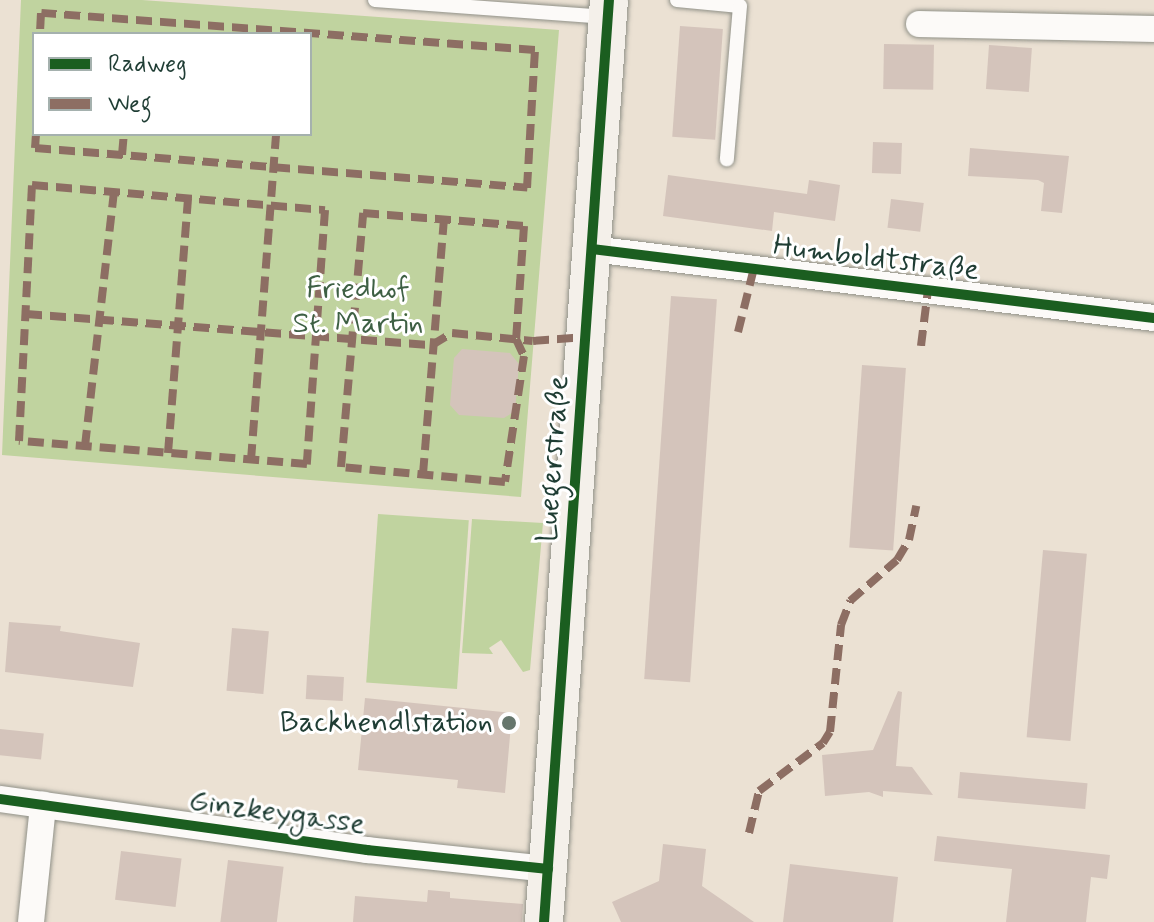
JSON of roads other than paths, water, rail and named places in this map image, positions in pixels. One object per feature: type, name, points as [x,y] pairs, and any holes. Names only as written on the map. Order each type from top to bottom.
[{"type":"street","name":"Luegerstraße","points":[[544,922],[609,9]]},
{"type":"street","points":[[919,24],[1154,29]]},
{"type":"street","name":"Humboldtstraße","points":[[592,249],[1154,318]]},
{"type":"street","name":"Ginzkeygasse","points":[[0,799],[367,850],[548,869]]},
{"type":"street","points":[[31,922],[43,805]]},
{"type":"lane","name":"Luegerstraße","points":[[375,0],[609,9]]},
{"type":"lane","points":[[677,0],[740,6],[727,159]]},
{"type":"place","name":"Backhendlstation","points":[[509,723]]},
{"type":"park label","name":"Friedhof St. Martin","points":[[358,306]]}]
